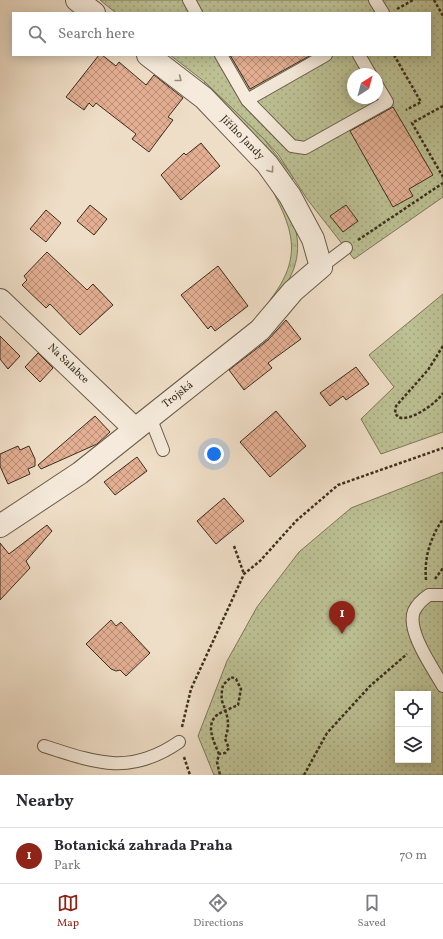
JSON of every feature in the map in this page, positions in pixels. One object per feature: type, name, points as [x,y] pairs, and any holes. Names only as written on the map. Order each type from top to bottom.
[{"type":"street","points":[[77,0],[93,12]]},
{"type":"street","name":"Jiřího Jandy","points":[[149,56],[204,98],[267,164],[290,196],[313,239],[321,267]]},
{"type":"street","name":"Trojská","points":[[0,526],[80,473],[260,330],[293,291],[321,267]]},
{"type":"street","name":"Na Salabce","points":[[0,300],[143,423]]},
{"type":"lane","points":[[189,0],[195,12]]},
{"type":"lane","points":[[375,0],[382,12]]},
{"type":"lane","points":[[222,56],[247,100],[292,146],[305,148],[387,102],[383,95]]},
{"type":"lane","points":[[247,100],[324,56]]},
{"type":"lane","points":[[360,56],[367,68]]},
{"type":"lane","points":[[321,267],[346,248]]},
{"type":"lane","points":[[143,423],[163,450]]},
{"type":"lane","points":[[443,595],[428,595],[414,612],[413,620],[415,634],[443,686]]},
{"type":"lane","points":[[44,746],[119,770],[132,769],[153,761],[167,753],[179,742]]},
{"type":"path","points":[[403,5],[413,0]]},
{"type":"path","points":[[434,0],[443,16]]},
{"type":"path","points":[[395,56],[421,102],[406,110]]},
{"type":"path","points":[[443,106],[412,123],[443,177]]},
{"type":"path","points":[[346,248],[443,183]]},
{"type":"path","points":[[443,346],[428,370],[396,406],[395,413],[398,417],[406,418],[434,403],[443,393]]},
{"type":"path","points":[[190,775],[179,742],[191,689],[244,574],[260,561],[296,521],[338,485],[443,448]]},
{"type":"path","points":[[428,595],[425,567],[426,555],[443,519]]},
{"type":"path","points":[[234,546],[244,574]]},
{"type":"path","points":[[304,775],[327,733],[370,686],[405,657],[409,651],[403,642],[415,634]]},
{"type":"path","points":[[219,754],[225,753],[229,748],[225,739],[228,731],[227,711],[221,700],[223,685],[231,677],[236,679],[241,688],[238,705],[227,711],[218,714],[212,722],[211,734],[219,754],[217,762],[220,775]]},
{"type":"green space","points":[[100,0],[443,0],[443,197],[354,259],[307,199],[278,154],[205,82],[171,56],[431,56],[431,12],[115,12]]},
{"type":"green space","points":[[205,82],[264,139],[294,178],[288,182],[200,89]]},
{"type":"green space","points":[[269,184],[275,185],[291,216],[295,227],[298,249],[297,259],[290,277],[272,303],[270,300],[281,284],[288,270],[291,256],[291,242],[289,229],[284,215]]},
{"type":"green space","points":[[443,294],[443,432],[381,454],[361,419],[394,387],[369,355]]},
{"type":"green space","points":[[443,472],[443,775],[214,775],[198,736],[227,661],[257,607],[299,552],[351,508]]},
{"type":"building","points":[[98,56],[103,56],[116,66],[119,62],[146,85],[154,75],[183,98],[168,117],[173,120],[149,152],[132,139],[136,134],[96,103],[93,107],[89,103],[84,110],[66,97]]},
{"type":"building","points":[[231,56],[309,56],[250,89]]},
{"type":"building","points":[[393,107],[433,175],[409,189],[413,196],[393,207],[350,131]]},
{"type":"building","points":[[201,143],[220,166],[181,200],[161,175],[184,153],[186,155]]},
{"type":"building","points":[[90,205],[107,219],[94,235],[77,221]]},
{"type":"building","points":[[346,205],[358,221],[343,232],[330,216]]},
{"type":"building","points":[[46,210],[61,223],[46,242],[30,229]]},
{"type":"building","points":[[47,252],[87,290],[93,284],[113,305],[80,335],[50,304],[46,308],[22,285],[27,280],[24,276]]},
{"type":"building","points":[[218,266],[248,306],[215,331],[211,326],[208,329],[181,295]]},
{"type":"building","points":[[286,320],[301,339],[268,363],[272,368],[244,390],[229,370],[268,340]]},
{"type":"building","points":[[0,336],[20,356],[8,369],[0,359]]},
{"type":"building","points":[[38,353],[53,368],[40,382],[25,367]]},
{"type":"building","points":[[356,367],[369,384],[346,400],[343,396],[330,406],[320,393]]},
{"type":"building","points":[[276,411],[306,446],[270,477],[240,442]]},
{"type":"building","points":[[95,416],[110,432],[97,444],[41,469],[38,465]]},
{"type":"building","points":[[18,446],[20,450],[29,446],[35,459],[35,466],[28,469],[30,474],[8,484],[0,466],[0,454]]},
{"type":"building","points":[[137,457],[147,471],[115,495],[104,482]]},
{"type":"building","points":[[224,498],[244,521],[216,544],[197,521]]},
{"type":"building","points":[[47,525],[52,531],[26,561],[30,568],[0,600],[0,543],[9,554]]},
{"type":"building","points":[[111,620],[116,626],[121,622],[150,653],[126,676],[120,670],[116,671],[111,669],[86,644]]},
{"type":"place","name":"Botanická zahrada Praha","points":[[342,634]]}]
